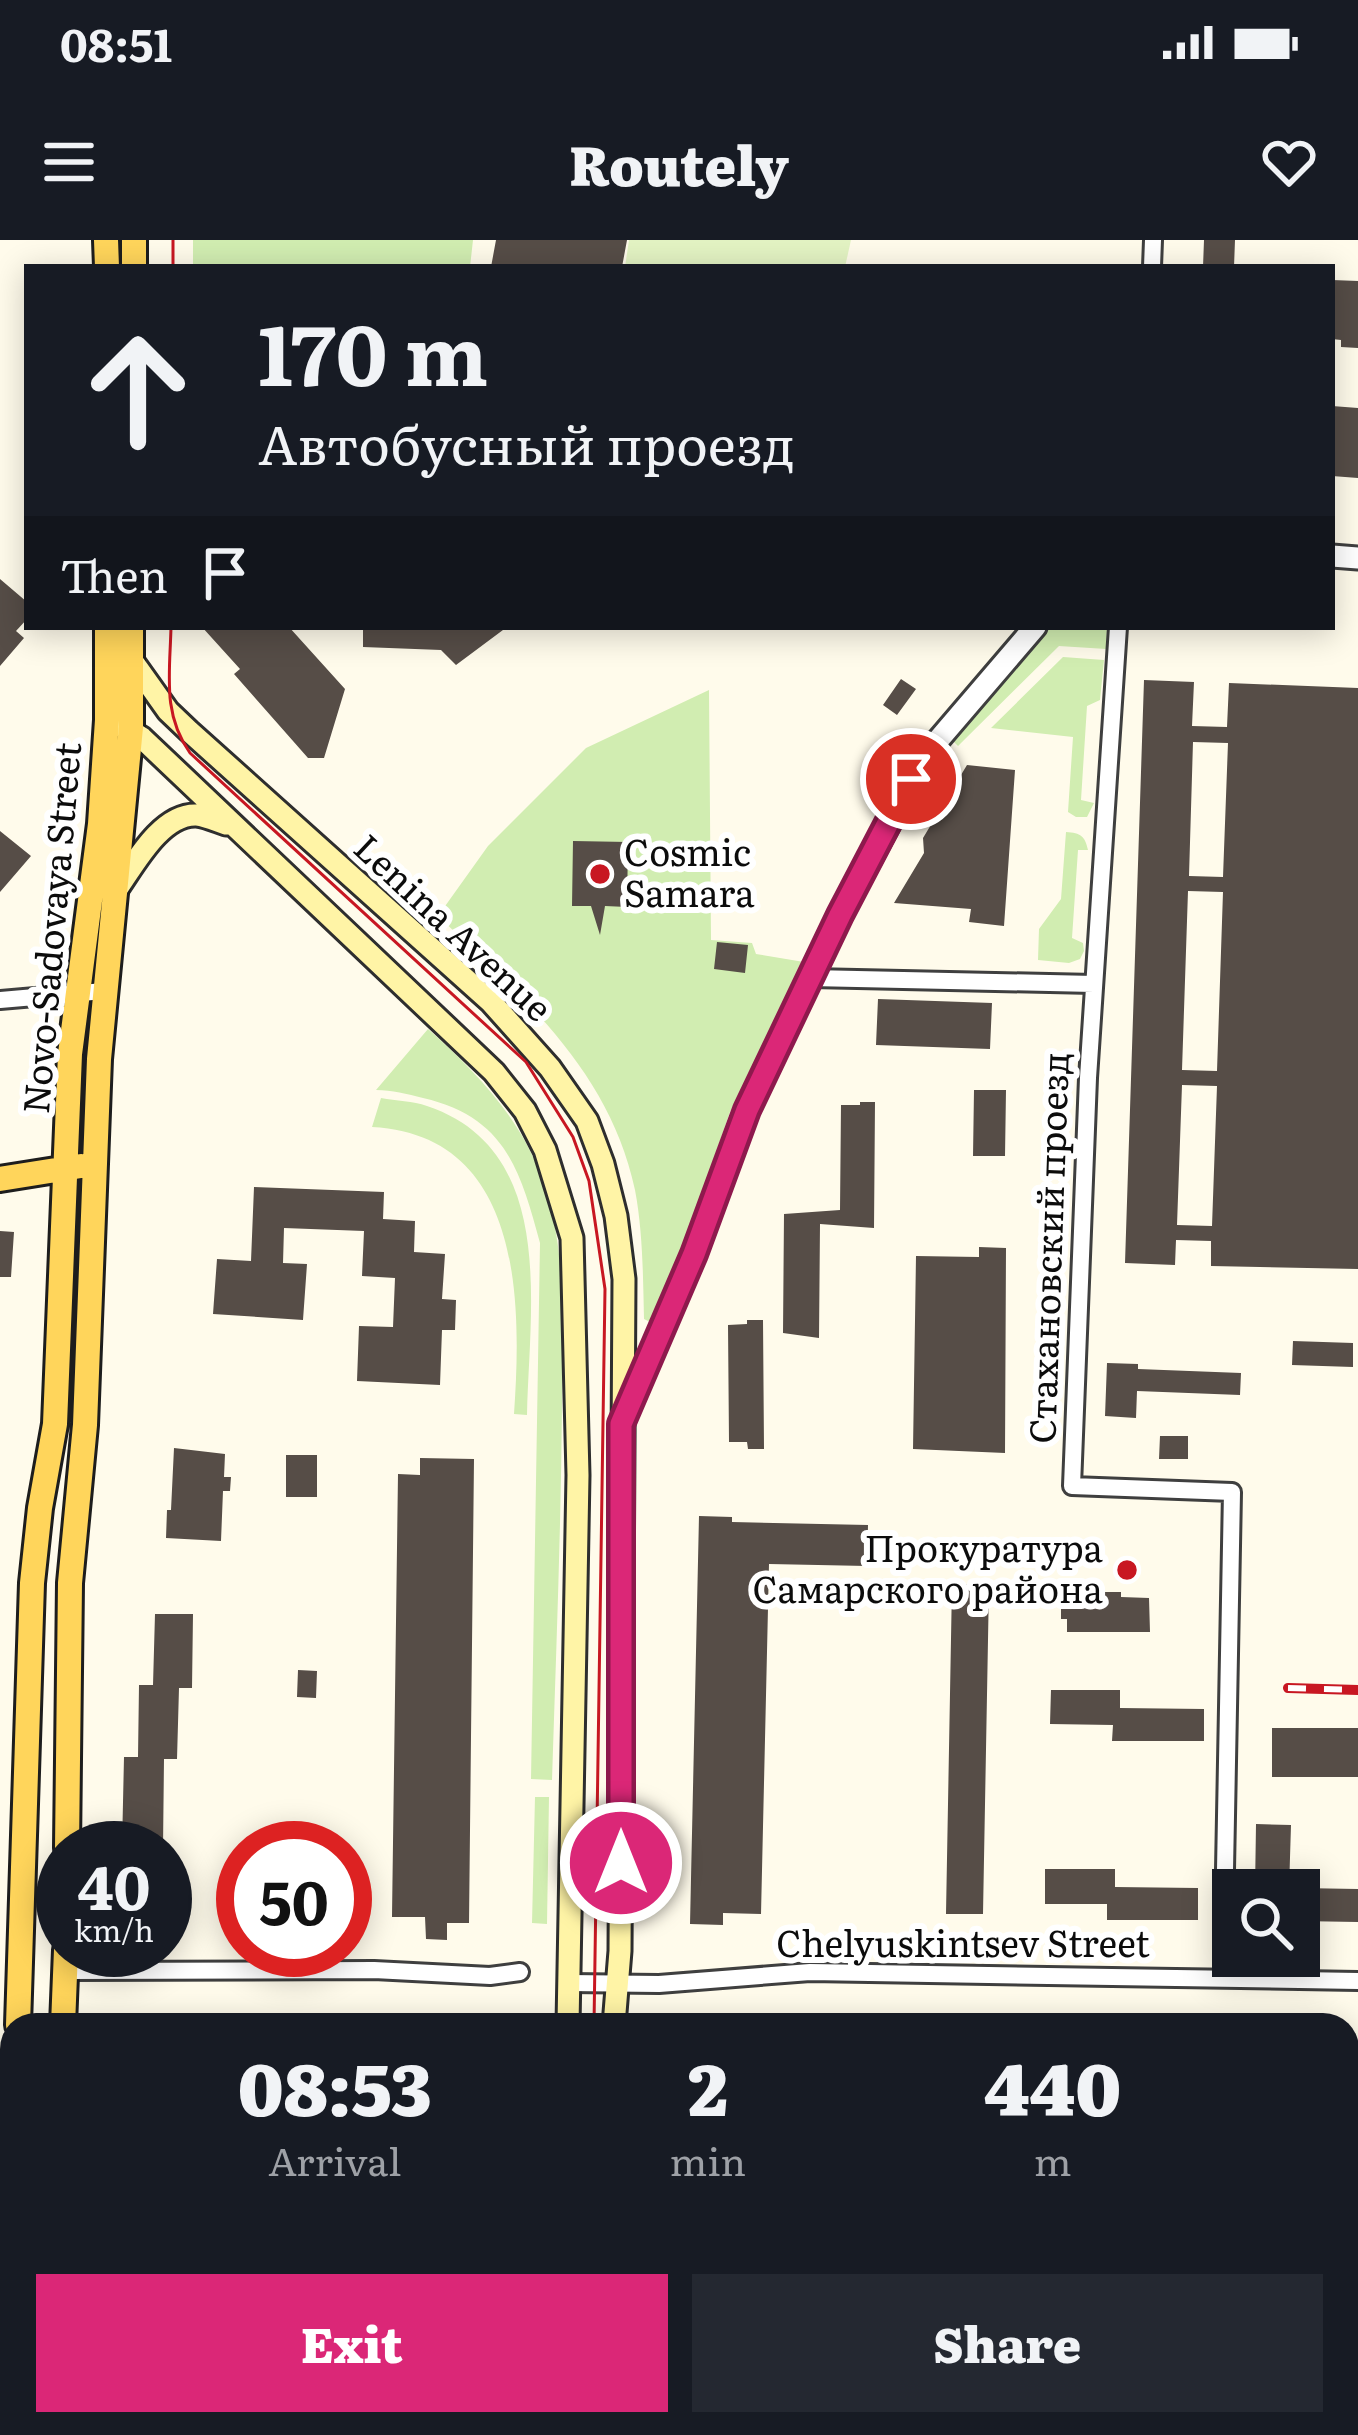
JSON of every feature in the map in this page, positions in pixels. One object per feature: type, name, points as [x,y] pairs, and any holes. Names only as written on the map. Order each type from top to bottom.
[{"type":"main road","name":"Novo-Sadovaya Street","points":[[67,1821],[70,1583],[82,1448],[104,991],[117,889],[119,723],[107,630]]},
{"type":"main road","name":"Novo-Sadovaya Street","points":[[18,2013],[32,1583],[56,1424],[76,991],[100,824],[131,659],[131,630]]},
{"type":"main road","name":"Lenina Avenue","points":[[131,659],[168,711],[491,1002],[550,1068],[586,1121],[616,1216],[624,1280],[620,1952],[615,2013]]},
{"type":"main road","name":"Lenina Avenue","points":[[119,723],[494,1072],[525,1111],[561,1197],[572,1238],[578,1475],[568,2013]]},
{"type":"main road","points":[[117,889],[164,829],[181,818],[197,815],[232,826]]},
{"type":"main road","points":[[0,1179],[95,1165]]},
{"type":"main road","points":[[40,1508],[75,1515]]},
{"type":"main road","points":[[64,2013],[65,1977]]},
{"type":"street","points":[[621,1424],[694,1254],[747,1110],[850,894],[928,752],[1032,630]]},
{"type":"street","name":"Стахановский проезд","points":[[1118,630],[1094,984],[1072,1486],[1232,1492],[1223,1978]]},
{"type":"street","points":[[811,978],[1094,984]]},
{"type":"street","points":[[0,1000],[104,991]]},
{"type":"street","points":[[192,1964],[490,1976],[520,1972]]},
{"type":"street","name":"Chelyuskintsev Street","points":[[568,1983],[810,1972],[1358,1981]]},
{"type":"green space","points":[[193,240],[473,240],[470,264],[193,264]]},
{"type":"green space","points":[[629,240],[851,240],[846,264],[625,264]]},
{"type":"green space","points":[[1042,630],[1107,630],[1106,649],[1059,646],[958,746],[950,738],[949,727]]},
{"type":"green space","points":[[1063,657],[1104,660],[1100,700],[1087,706],[1081,800],[1094,803],[1087,817],[1068,812],[1073,737],[991,728]]},
{"type":"green space","points":[[709,690],[711,940],[752,943],[756,954],[804,962],[730,1112],[686,1238],[650,1322],[644,1319],[635,1190],[605,1108],[559,1038],[438,916],[488,846],[586,748]]},
{"type":"green space","points":[[1066,832],[1081,836],[1088,850],[1078,850],[1072,938],[1083,943],[1084,951],[1080,959],[1069,963],[1038,960],[1039,929],[1061,899]]},
{"type":"green space","points":[[428,1029],[477,1076],[519,1130],[539,1171],[555,1229],[563,1346],[552,1780],[531,1779],[540,1243],[516,1170],[491,1133],[451,1107],[376,1090]]},
{"type":"green space","points":[[381,1098],[427,1106],[469,1128],[498,1158],[517,1195],[531,1282],[527,1415],[514,1414],[512,1275],[502,1231],[485,1191],[459,1159],[421,1137],[372,1127]]},
{"type":"green space","points":[[535,1797],[549,1797],[547,1924],[532,1923]]},
{"type":"building","points":[[496,240],[627,240],[623,264],[492,264]]},
{"type":"building","points":[[1204,240],[1235,240],[1234,264],[1203,264]]},
{"type":"building","points":[[1335,280],[1358,281],[1358,348],[1341,347],[1341,340],[1335,339]]},
{"type":"building","points":[[1335,406],[1358,408],[1358,478],[1335,476]]},
{"type":"building","points":[[0,579],[24,599],[24,622],[16,631],[24,638],[0,666]]},
{"type":"building","points":[[205,630],[292,630],[345,689],[324,758],[308,758],[234,674],[240,669]]},
{"type":"building","points":[[363,630],[503,630],[456,665],[441,650],[363,647]]},
{"type":"building","points":[[901,679],[916,689],[897,715],[883,705]]},
{"type":"building","points":[[1144,680],[1194,682],[1192,726],[1227,727],[1229,683],[1358,688],[1358,1269],[1211,1266],[1211,1241],[1176,1240],[1175,1265],[1125,1263]],"holes":[[[1193,742],[1228,743],[1223,877],[1189,876]],[[1188,891],[1223,892],[1217,1071],[1182,1070]],[[1182,1085],[1217,1086],[1212,1226],[1177,1225]]]},
{"type":"building","points":[[967,765],[1015,770],[1004,926],[969,922],[971,909],[894,903],[924,853],[923,838]]},
{"type":"building","points":[[0,831],[31,856],[0,892]]},
{"type":"building","name":"Cosmic Samara","points":[[573,841],[628,842],[627,907],[605,906],[600,935],[591,906],[572,906]]},
{"type":"building","points":[[717,942],[748,945],[745,973],[714,969]]},
{"type":"building","points":[[878,999],[992,1003],[990,1049],[876,1045]]},
{"type":"building","points":[[974,1090],[1006,1090],[1005,1156],[973,1156]]},
{"type":"building","points":[[875,1102],[874,1228],[820,1224],[819,1338],[783,1333],[784,1214],[840,1210],[841,1105]]},
{"type":"building","points":[[254,1187],[384,1192],[383,1219],[415,1221],[414,1252],[445,1254],[442,1299],[456,1300],[455,1330],[442,1330],[440,1385],[357,1381],[359,1326],[393,1327],[395,1278],[362,1276],[364,1231],[284,1228],[283,1263],[307,1264],[303,1320],[213,1314],[217,1259],[251,1261]]},
{"type":"building","points":[[0,1231],[14,1232],[11,1277],[0,1277]]},
{"type":"building","points":[[979,1247],[1006,1248],[1005,1453],[913,1449],[916,1256],[979,1257]]},
{"type":"building","points":[[747,1320],[763,1320],[764,1449],[729,1442],[728,1325],[747,1324]]},
{"type":"building","points":[[1293,1341],[1353,1343],[1353,1367],[1292,1365]]},
{"type":"building","points":[[1107,1363],[1138,1364],[1138,1369],[1241,1373],[1240,1395],[1137,1391],[1136,1418],[1105,1416]]},
{"type":"building","points":[[1160,1436],[1188,1436],[1188,1459],[1159,1459]]},
{"type":"building","points":[[174,1448],[225,1454],[224,1477],[231,1477],[230,1491],[223,1491],[221,1541],[166,1538]]},
{"type":"building","points":[[286,1455],[317,1455],[317,1497],[286,1497]]},
{"type":"building","points":[[420,1458],[474,1459],[469,1923],[447,1923],[447,1940],[426,1939],[425,1917],[392,1917],[398,1474],[420,1475]]},
{"type":"building","points":[[699,1516],[732,1517],[732,1522],[868,1525],[867,1566],[769,1564],[761,1914],[723,1913],[723,1925],[690,1924]]},
{"type":"building","points":[[952,1584],[989,1585],[983,1914],[946,1914]]},
{"type":"building","points":[[1099,1592],[1149,1598],[1150,1632],[1067,1632],[1061,1605],[1067,1605],[1067,1596],[1099,1596]]},
{"type":"building","points":[[155,1614],[193,1614],[192,1688],[179,1688],[177,1759],[164,1759],[163,1821],[123,1821],[124,1757],[138,1757],[139,1685],[153,1685]]},
{"type":"building","points":[[298,1670],[317,1671],[316,1698],[297,1697]]},
{"type":"building","points":[[1051,1690],[1120,1690],[1120,1708],[1204,1709],[1204,1741],[1112,1741],[1113,1725],[1050,1724]]},
{"type":"building","points":[[1272,1728],[1358,1728],[1358,1777],[1272,1777]]},
{"type":"building","points":[[1256,1824],[1291,1825],[1290,1869],[1255,1869]]},
{"type":"building","points":[[1045,1869],[1115,1869],[1115,1887],[1198,1888],[1198,1920],[1107,1920],[1107,1904],[1045,1904]]},
{"type":"building","points":[[1320,1888],[1358,1889],[1358,1922],[1320,1921]]},
{"type":"tram line","points":[[173,240],[173,264]]},
{"type":"tram line","points":[[171,630],[171,708],[190,753],[526,1062],[573,1137],[589,1181],[605,1289],[594,2013]]},
{"type":"railway","points":[[1288,1688],[1358,1690]]},
{"type":"place","name":"Cosmic Samara","points":[[600,874]]},
{"type":"place","name":"Прокуратура Самарского района","points":[[1127,1570]]},
{"type":"route","points":[[621,1863],[621,1424],[694,1254],[747,1110],[911,779]]}]
